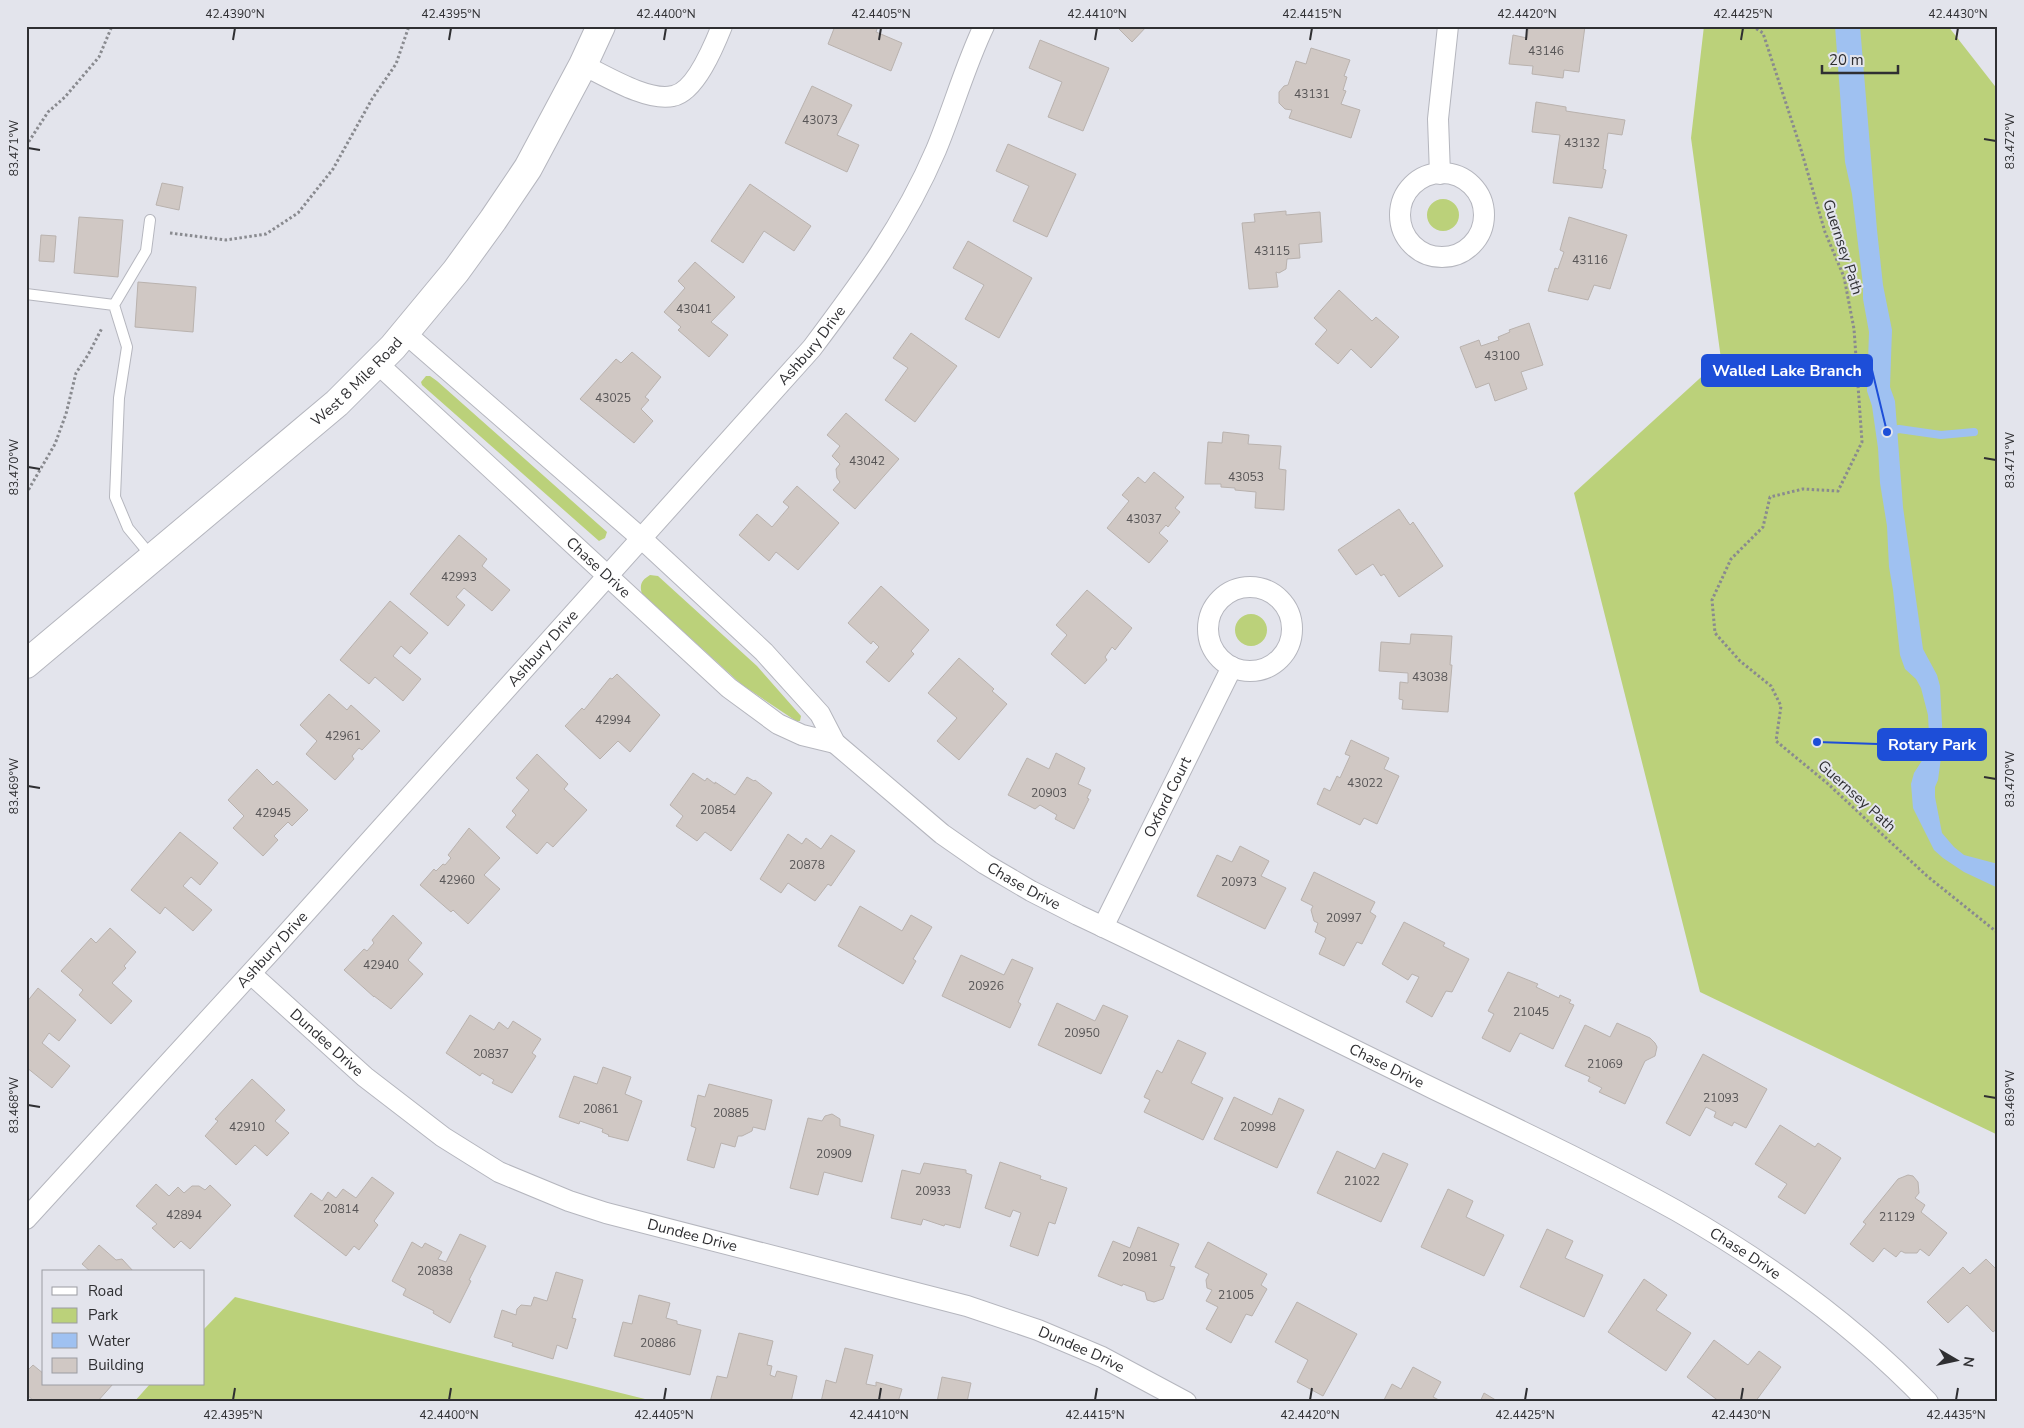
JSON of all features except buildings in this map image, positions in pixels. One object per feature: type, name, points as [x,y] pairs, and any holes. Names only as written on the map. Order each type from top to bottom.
[{"type":"main road","name":"West 8 Mile Road","points":[[26,664],[152,556],[308,427],[378,364],[406,333],[456,271],[528,168],[583,65],[601,26]]},
{"type":"street","points":[[583,65],[644,92],[660,97],[674,96],[685,90],[697,76],[722,26]]},
{"type":"street","name":"Ashbury Drive","points":[[26,1219],[251,974],[812,348],[893,235],[936,150],[984,26]]},
{"type":"street","points":[[1440,174],[1438,119],[1448,26]]},
{"type":"street","points":[[1440,174],[1453,175],[1465,180],[1475,189],[1482,201],[1484,214],[1482,228],[1477,239],[1455,255],[1442,257],[1429,255],[1418,250],[1409,240],[1403,229],[1401,217],[1402,204],[1408,192],[1416,183],[1427,176],[1440,174]]},
{"type":"street","name":"Chase Drive","points":[[406,333],[641,538],[764,652],[820,714],[835,743],[942,834],[985,864],[1031,891],[1557,1149],[1676,1211],[1733,1245],[1795,1287],[1854,1333],[1908,1381],[1928,1402]]},
{"type":"street","name":"Chase Drive","points":[[378,364],[736,694],[778,724],[802,736],[835,743]]},
{"type":"street","points":[[1243,588],[1267,591],[1278,598],[1287,609],[1292,622],[1287,649],[1279,660],[1268,667],[1256,671],[1243,671],[1232,667],[1220,658],[1213,647],[1209,628],[1214,609],[1231,592],[1243,588]]},
{"type":"street","name":"Oxford Court","points":[[1103,927],[1232,667]]},
{"type":"street","name":"Dundee Drive","points":[[251,974],[365,1077],[443,1137],[499,1172],[569,1201],[606,1213],[950,1302],[1029,1327],[1102,1357],[1186,1402]]},
{"type":"lane","points":[[150,220],[146,251],[114,305],[128,347],[118,398],[115,497],[128,528],[152,556]]},
{"type":"lane","points":[[26,294],[114,305]]},
{"type":"path","points":[[26,146],[48,112],[65,96],[99,56],[112,26]]},
{"type":"path","points":[[170,233],[226,240],[266,234],[298,214],[333,169],[372,98],[396,64],[409,26]]},
{"type":"path","name":"Guernsey Path","points":[[1752,26],[1763,33],[1826,232],[1844,277],[1854,329],[1862,442],[1838,491],[1803,489],[1770,497],[1763,527],[1731,559],[1712,600],[1714,633],[1740,661],[1771,686],[1781,706],[1776,741],[1827,783],[1927,876],[1998,933]]},
{"type":"path","points":[[26,494],[55,444],[66,414],[76,373],[88,355],[114,305]]},
{"type":"green space","points":[[1704,26],[1948,26],[1998,90],[1998,1135],[1700,992],[1574,493],[1721,359],[1691,138]]},
{"type":"green space","points":[[1443,199],[1449,200],[1454,204],[1458,209],[1458,221],[1454,226],[1449,230],[1443,231],[1437,230],[1432,226],[1428,221],[1427,215],[1428,209],[1432,204],[1437,200]]},
{"type":"green space","points":[[426,376],[430,376],[437,381],[607,532],[605,538],[599,541],[422,385],[421,382]]},
{"type":"green space","points":[[650,575],[658,576],[757,666],[801,716],[800,721],[796,721],[741,684],[642,594],[642,583]]},
{"type":"green space","points":[[1251,614],[1257,615],[1262,619],[1266,624],[1266,636],[1262,641],[1257,645],[1251,646],[1245,645],[1240,641],[1236,636],[1235,630],[1236,624],[1240,619],[1245,615]]},
{"type":"green space","points":[[235,1297],[657,1402],[134,1402],[148,1386],[205,1386],[205,1328]]},
{"type":"water","points":[[1835,26],[1860,26],[1877,230],[1883,285],[1892,330],[1890,387],[1895,401],[1903,507],[1923,649],[1937,675],[1940,686],[1943,743],[1935,797],[1942,833],[1964,855],[1998,864],[1998,888],[1964,872],[1934,850],[1913,808],[1911,784],[1914,773],[1925,756],[1929,735],[1928,715],[1921,688],[1916,679],[1905,669],[1900,655],[1889,567],[1887,526],[1880,483],[1878,448],[1872,406],[1867,391],[1869,332],[1863,299],[1852,194],[1845,162]]},
{"type":"waterway","points":[[1887,432],[1899,429],[1941,435],[1974,432]]},
{"type":"place","name":"Walled Lake Branch","points":[[1887,432]]},
{"type":"place","name":"Rotary Park","points":[[1817,742]]}]
